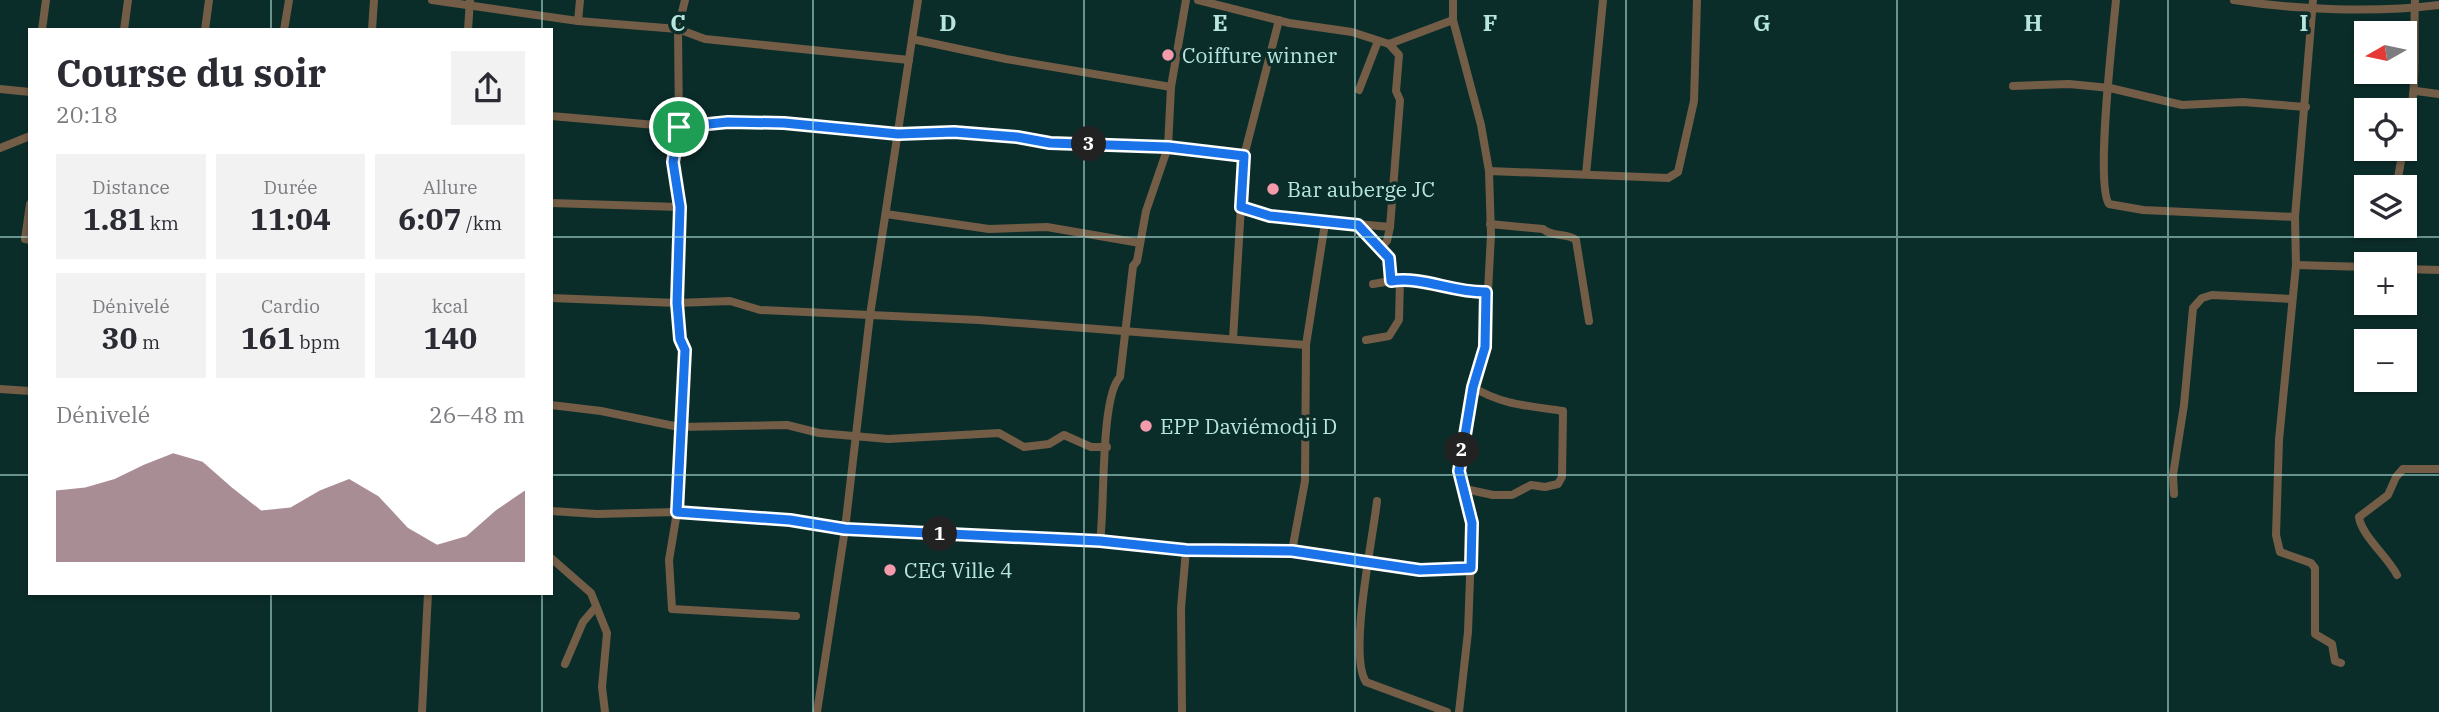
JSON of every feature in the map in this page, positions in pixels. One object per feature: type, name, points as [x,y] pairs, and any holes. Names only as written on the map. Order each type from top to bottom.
[{"type":"street","points":[[42,28],[46,0]]},
{"type":"street","points":[[124,28],[128,0]]},
{"type":"street","points":[[205,28],[209,0]]},
{"type":"street","points":[[284,28],[289,0]]},
{"type":"street","points":[[372,28],[374,0]]},
{"type":"street","points":[[432,0],[470,3],[578,21],[678,29],[705,39],[909,60]]},
{"type":"street","points":[[578,21],[580,0]]},
{"type":"street","points":[[685,0],[678,29],[679,127],[673,162],[680,207],[677,303],[680,339],[685,350],[677,512],[669,560],[672,609],[796,616]]},
{"type":"street","points":[[817,712],[845,529],[870,314],[918,0]]},
{"type":"street","points":[[1100,541],[1104,506],[1101,484],[1107,447],[1110,393],[1120,377],[1133,266],[1137,261],[1168,147],[1171,87],[1186,0]]},
{"type":"street","points":[[1198,0],[1279,20],[1352,32],[1389,44],[1399,55],[1396,91],[1400,100],[1390,227],[1387,241],[1380,248]]},
{"type":"street","points":[[1453,0],[1453,20],[1489,171],[1490,224],[1485,347],[1473,387],[1459,471],[1472,523],[1468,632],[1458,712]]},
{"type":"street","points":[[1586,174],[1603,0]]},
{"type":"street","points":[[1489,171],[1668,178],[1678,172],[1694,101],[1697,0]]},
{"type":"street","points":[[2116,0],[2104,198],[2109,204],[2143,210],[2295,217]]},
{"type":"street","points":[[2234,0],[2268,6],[2313,3],[2439,5]]},
{"type":"street","points":[[468,28],[470,3]]},
{"type":"street","points":[[2313,3],[2295,217],[2295,265],[2280,440],[2276,536],[2280,552],[2311,563],[2315,568],[2315,634],[2332,643],[2335,661],[2341,663]]},
{"type":"street","points":[[2414,98],[2415,4]]},
{"type":"street","points":[[1233,339],[1244,156],[1279,20]]},
{"type":"street","points":[[1389,44],[1453,20]]},
{"type":"street","points":[[912,39],[1006,60],[1171,87]]},
{"type":"street","points":[[1359,90],[1378,41]]},
{"type":"street","points":[[2012,86],[2069,84],[2110,88],[2172,104],[2247,102],[2306,107]]},
{"type":"street","points":[[0,89],[28,92]]},
{"type":"street","points":[[2416,91],[2439,94]]},
{"type":"street","points":[[553,116],[679,127],[728,122],[784,123],[898,134],[954,132],[1017,137],[1050,143],[1168,147],[1244,156]]},
{"type":"street","points":[[0,148],[28,137]]},
{"type":"street","points":[[553,204],[680,207]]},
{"type":"street","points":[[1241,207],[1270,216],[1390,227]]},
{"type":"street","points":[[886,214],[989,229],[1047,227],[1140,243]]},
{"type":"street","points":[[28,222],[28,240]]},
{"type":"street","points":[[1292,551],[1305,481],[1306,345],[1325,223]]},
{"type":"street","points":[[1490,224],[1543,229],[1548,233],[1573,237],[1576,240],[1589,321]]},
{"type":"street","points":[[1358,225],[1389,258],[1395,280],[1399,320],[1389,336],[1366,340]]},
{"type":"street","points":[[2295,265],[2354,267]]},
{"type":"street","points":[[2417,269],[2439,270]]},
{"type":"street","points":[[1373,284],[1409,278],[1445,288],[1486,292]]},
{"type":"street","points":[[2174,494],[2173,475],[2184,405],[2193,308],[2202,298],[2213,295],[2292,299]]},
{"type":"street","points":[[553,298],[677,303],[730,301],[760,310],[1125,330],[1306,345]]},
{"type":"street","points":[[1465,489],[1493,495],[1512,495],[1531,485],[1545,487],[1558,484],[1562,477],[1563,411],[1509,404],[1488,397],[1473,387]]},
{"type":"street","points":[[0,388],[28,391]]},
{"type":"street","points":[[553,405],[601,411],[680,427],[787,425],[819,433],[888,439],[999,433],[1024,447],[1049,444],[1064,435],[1091,447],[1107,447]]},
{"type":"street","points":[[2398,575],[2388,556],[2379,551],[2364,531],[2359,517],[2382,501],[2403,469],[2439,469]]},
{"type":"street","points":[[1377,501],[1358,641],[1360,672],[1366,682],[1447,712]]},
{"type":"street","points":[[553,511],[597,514],[677,512],[790,520],[845,529],[1100,541],[1186,550],[1292,551],[1420,570],[1471,568]]},
{"type":"street","points":[[1182,712],[1181,608],[1186,550]]},
{"type":"street","points":[[553,560],[591,593],[607,633],[602,687],[605,712]]},
{"type":"street","points":[[422,712],[428,595]]},
{"type":"street","points":[[565,664],[579,629],[595,608]]},
{"type":"place","name":"Coiffure winner","points":[[1168,55]]},
{"type":"place","name":"Bar auberge JC","points":[[1273,189]]},
{"type":"place","name":"EPP Daviémodji D","points":[[1146,426]]},
{"type":"place","name":"CEG Ville 4","points":[[890,570]]},
{"type":"route","points":[[728,122],[784,123],[898,134],[954,132],[1017,137],[1050,143],[1168,147],[1244,156],[1241,207],[1270,216],[1358,225],[1389,258],[1391,281],[1409,278],[1445,288],[1486,292],[1485,347],[1473,387],[1459,471],[1472,523],[1471,568],[1420,570],[1292,551],[1186,550],[1100,541],[845,529],[790,520],[677,512],[685,350],[680,339],[677,303],[680,207],[673,162],[679,127],[728,122]]}]
